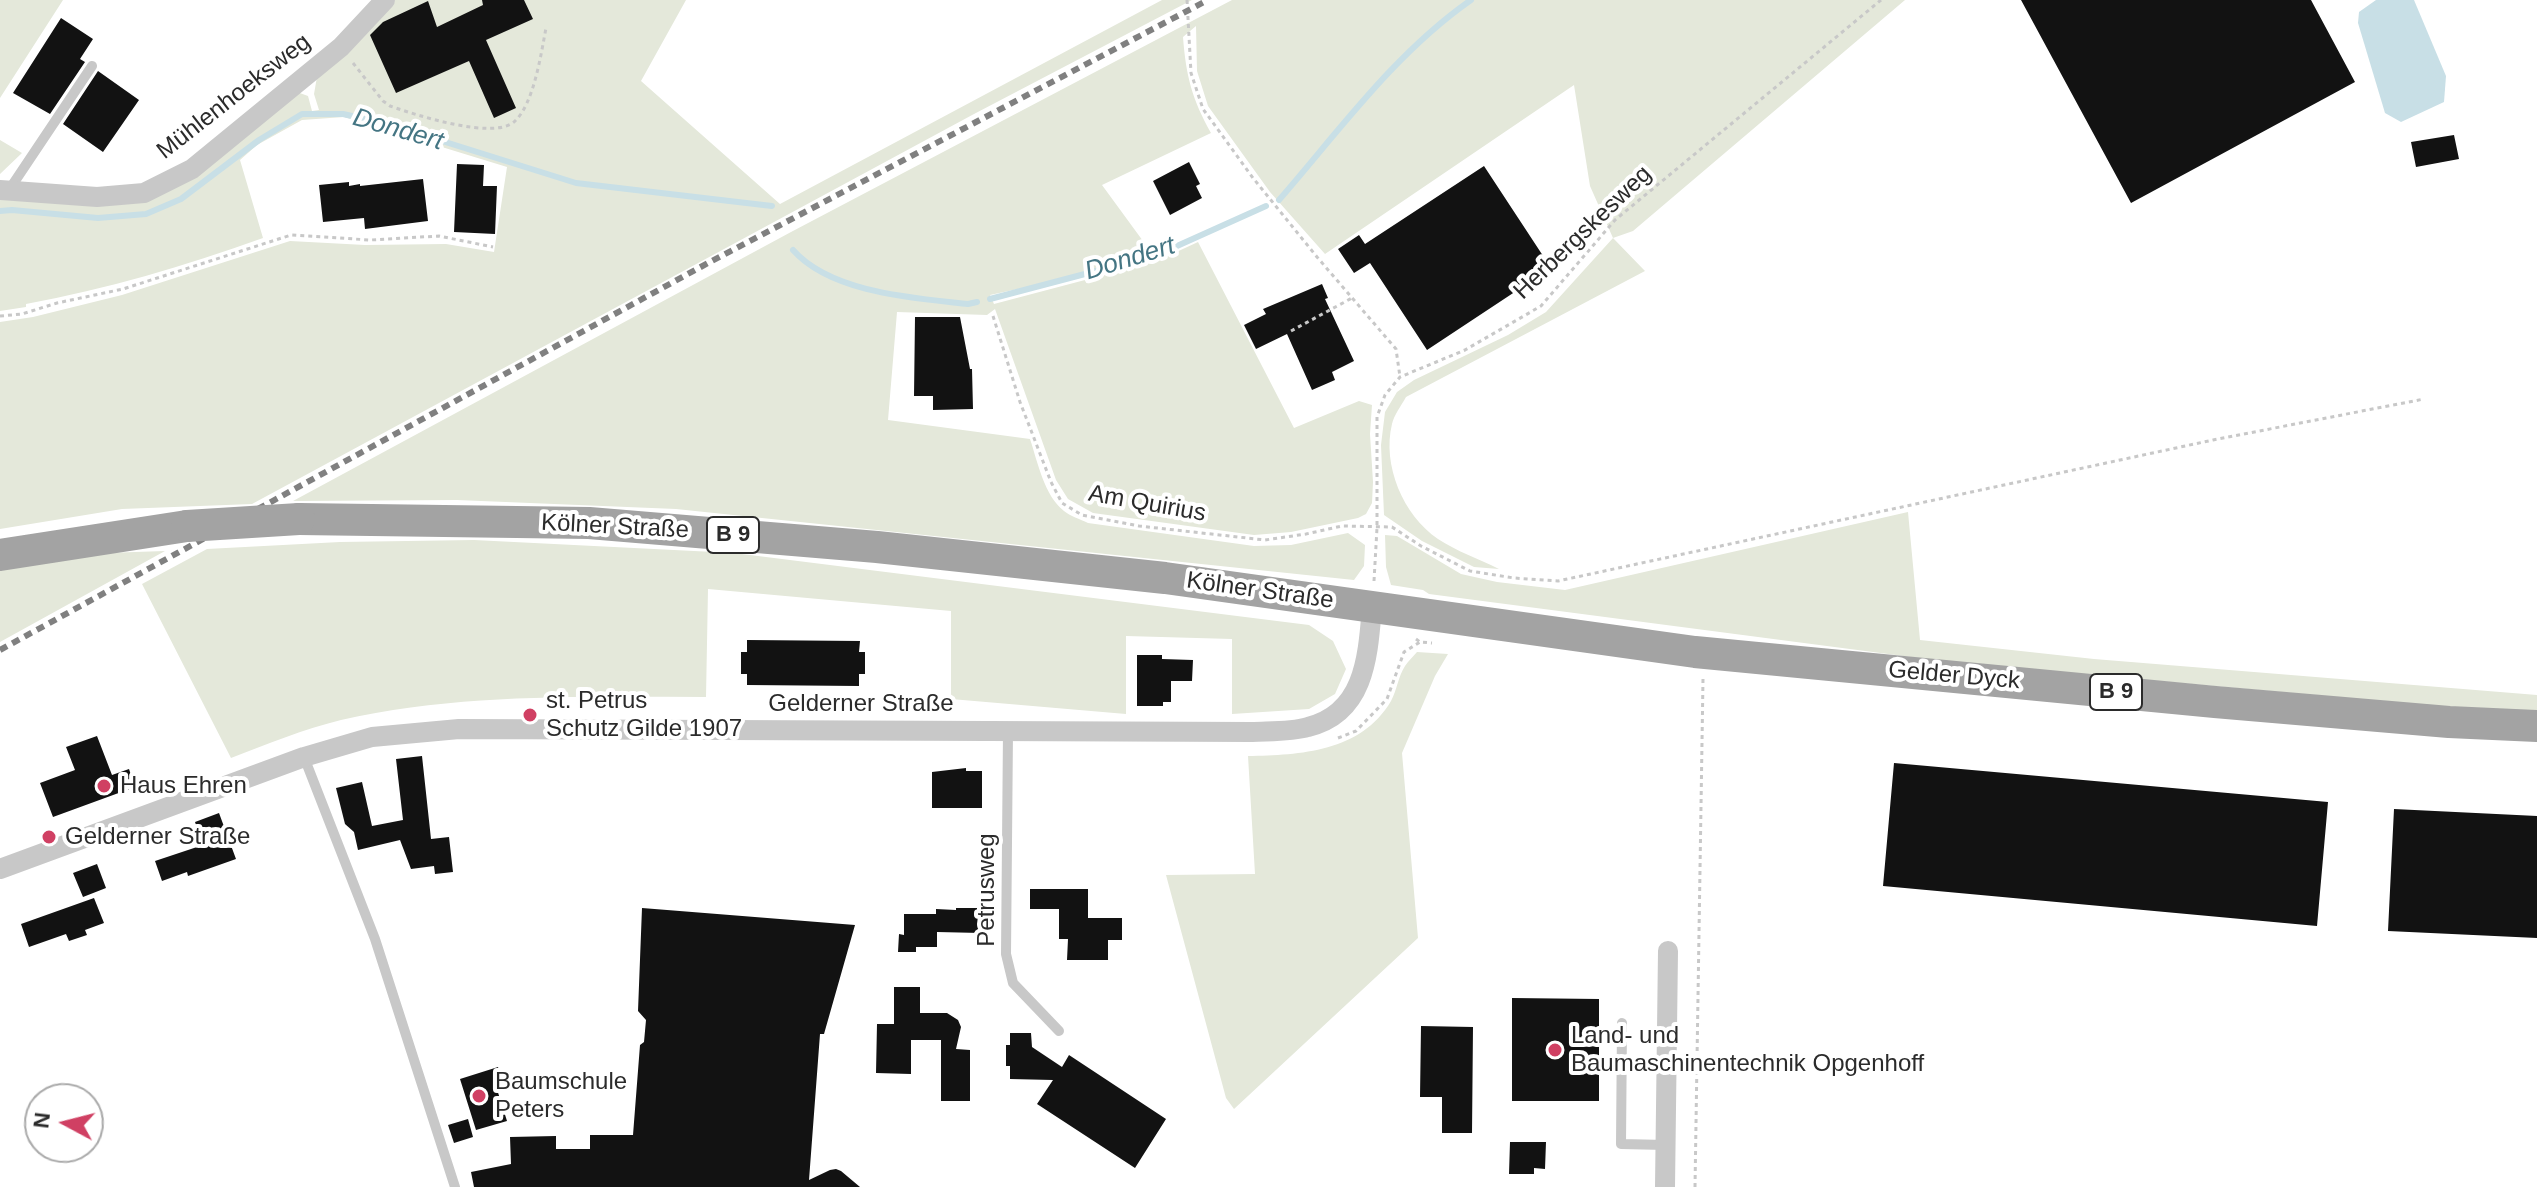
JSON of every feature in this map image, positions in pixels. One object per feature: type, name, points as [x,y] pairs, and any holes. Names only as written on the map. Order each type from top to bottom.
[{"type":"main road","name":"Kölner Straße","points":[[0,555],[187,526],[299,519],[589,523],[892,549],[1165,578],[1372,606]]},
{"type":"main road","name":"Gelder Dyck","points":[[1372,606],[1695,652],[2215,702],[2449,722],[2537,726]]},
{"type":"street","name":"Mühlenhoeksweg","points":[[4,190],[97,197],[144,193],[192,169],[341,47],[385,0]]},
{"type":"street","name":"Gelderner Straße","points":[[0,869],[304,757],[372,737],[459,729],[1252,732],[1308,728],[1343,708],[1356,690],[1365,668],[1372,606]]},
{"type":"street","points":[[1665,1187],[1668,951]]},
{"type":"lane","points":[[4,190],[92,66]]},
{"type":"lane","name":"Petrusweg","points":[[1008,731],[1006,954],[1013,983],[1059,1031]]},
{"type":"lane","points":[[304,757],[375,939],[455,1187]]},
{"type":"lane","points":[[1622,1023],[1621,1144],[1666,1145]]},
{"type":"path","points":[[1187,0],[1191,73],[1203,109],[1253,178],[1396,349],[1400,377],[1385,395],[1377,417],[1377,528],[1372,606]]},
{"type":"path","name":"Herbergskesweg","points":[[1400,377],[1465,350],[1541,306],[1615,220],[1881,0]]},
{"type":"path","points":[[341,47],[390,106],[492,130],[513,124],[521,114],[539,65],[546,28]]},
{"type":"path","points":[[0,316],[22,314],[123,289],[291,235],[370,240],[439,236],[493,247]]},
{"type":"path","points":[[1291,331],[1352,298]]},
{"type":"path","name":"Am Quirius","points":[[993,316],[1020,402],[1051,482],[1062,503],[1082,515],[1139,526],[1265,540],[1342,526],[1392,527],[1470,571],[1558,581],[2213,440],[2424,399]]},
{"type":"path","points":[[1695,652],[1704,673],[1695,1187]]},
{"type":"shaded area","points":[[0,0],[63,0],[0,98]]},
{"type":"shaded area","points":[[395,0],[686,0],[641,81],[780,204],[1162,0],[1192,0],[974,114],[252,504],[122,509],[0,529],[0,322],[122,295],[290,241],[365,245],[446,244],[494,252],[507,167],[344,117],[302,120],[257,145],[240,160],[263,238],[146,276],[0,311],[0,195],[140,198],[297,92],[308,96],[312,111],[319,110],[314,94],[317,77]]},
{"type":"shaded area","points":[[1232,0],[1905,0],[1633,231],[1613,238],[1590,186],[1574,85],[1325,254],[1270,192],[1208,106],[1197,71],[1196,26],[1183,37],[1191,87],[1211,133],[1102,185],[1151,252],[1059,280],[990,295],[994,304],[1157,261],[1198,242],[1294,428],[1359,401],[1372,405],[1372,503],[1366,514],[1358,518],[1291,532],[1254,535],[1093,513],[1068,499],[1056,480],[995,309],[987,315],[897,312],[888,420],[1030,439],[1051,496],[1066,513],[1088,523],[1254,546],[1291,545],[1348,533],[1365,545],[1364,566],[1354,580],[676,509],[457,500],[293,501],[791,232]]},
{"type":"shaded area","points":[[0,140],[22,153],[0,174]]},
{"type":"shaded area","points":[[1613,238],[1645,271],[1406,397],[1393,421],[1390,456],[1393,472],[1405,503],[1415,517],[1438,539],[1499,569],[1474,567],[1422,541],[1384,515],[1381,445],[1385,412],[1397,392],[1414,380],[1508,335],[1546,312]]},
{"type":"shaded area","points":[[1908,512],[1920,640],[2094,659],[2537,695],[2537,713],[1957,663],[1429,594],[1423,590],[1391,585],[1386,567],[1385,535],[1397,536],[1461,574],[1497,582],[1565,590]]},
{"type":"shaded area","points":[[474,540],[734,553],[1309,625],[1333,641],[1346,669],[1335,694],[1309,709],[1232,714],[1232,639],[1126,636],[1126,714],[951,699],[951,611],[708,589],[706,697],[523,698],[432,705],[341,720],[231,758],[142,584],[207,549],[340,542]]},
{"type":"shaded area","points":[[165,551],[0,642],[0,570],[105,553]]},
{"type":"shaded area","points":[[1417,652],[1448,654],[1435,676],[1402,753],[1418,938],[1234,1109],[1226,1098],[1166,875],[1255,874],[1248,756],[1308,752],[1346,741],[1363,731],[1391,701],[1403,670]]},
{"type":"water","points":[[2376,0],[2414,0],[2446,76],[2444,102],[2401,122],[2385,113],[2358,23],[2359,12]]},
{"type":"building","points":[[482,0],[524,0],[533,19],[486,40],[516,108],[494,118],[469,61],[396,93],[370,35],[383,22],[428,1],[437,27],[483,5]]},
{"type":"building","points":[[2021,0],[2311,0],[2355,82],[2131,203]]},
{"type":"building","points":[[61,18],[93,39],[80,59],[85,62],[50,114],[13,93]]},
{"type":"building","points":[[98,71],[139,100],[103,152],[63,124]]},
{"type":"building","points":[[2454,135],[2459,159],[2416,167],[2411,142]]},
{"type":"building","points":[[1189,162],[1200,184],[1196,186],[1202,198],[1170,215],[1153,181]]},
{"type":"building","points":[[457,164],[484,165],[483,186],[497,186],[495,234],[454,232]]},
{"type":"building","points":[[1484,166],[1551,268],[1427,350],[1370,263],[1354,273],[1338,249],[1359,235],[1365,244]]},
{"type":"building","points":[[423,179],[428,221],[365,229],[364,218],[323,222],[319,185],[349,182],[349,186],[360,186]]},
{"type":"building","points":[[1322,284],[1328,298],[1325,299],[1354,361],[1332,372],[1335,380],[1312,390],[1287,334],[1256,349],[1244,325],[1266,314],[1263,309]]},
{"type":"building","points":[[915,317],[960,317],[972,369],[973,409],[933,410],[933,396],[914,396]]},
{"type":"building","points":[[747,640],[860,641],[859,652],[865,652],[865,674],[859,674],[859,686],[747,685],[747,674],[741,674],[741,652],[747,652]]},
{"type":"building","points":[[1137,655],[1193,660],[1192,681],[1171,681],[1171,702],[1163,702],[1163,706],[1137,706]]},
{"type":"building","points":[[97,736],[112,775],[129,769],[135,787],[53,817],[40,783],[75,770],[66,747]]},
{"type":"building","points":[[422,756],[431,839],[449,837],[453,872],[435,874],[434,866],[411,869],[400,840],[358,850],[354,832],[345,824],[336,788],[362,782],[372,826],[403,820],[396,759]]},
{"type":"building","points":[[1894,763],[2328,802],[2317,926],[1883,886]]},
{"type":"building","points":[[966,768],[966,771],[982,771],[982,808],[932,808],[932,772]]},
{"type":"building","points":[[2394,809],[2537,816],[2537,938],[2388,931]]},
{"type":"building","points":[[219,813],[236,859],[188,876],[187,872],[162,881],[155,861],[203,845],[195,822]]},
{"type":"building","points":[[97,864],[106,888],[83,897],[73,873]]},
{"type":"building","points":[[1030,889],[1088,889],[1088,918],[1122,918],[1122,940],[1108,940],[1108,960],[1067,960],[1068,939],[1059,939],[1059,909],[1030,909]]},
{"type":"building","points":[[94,898],[104,923],[85,930],[87,935],[69,941],[66,934],[29,947],[21,924]]},
{"type":"building","points":[[642,908],[855,925],[824,1034],[820,1034],[809,1180],[836,1169],[860,1187],[474,1187],[471,1172],[511,1164],[510,1137],[556,1136],[556,1149],[590,1149],[590,1135],[633,1135],[640,1045],[644,1042],[646,1020],[638,1011]]},
{"type":"building","points":[[981,908],[981,933],[937,932],[937,947],[916,947],[916,952],[898,952],[899,934],[904,935],[904,914],[936,914],[936,909]]},
{"type":"building","points":[[894,987],[920,987],[920,1013],[947,1013],[958,1020],[961,1027],[956,1049],[970,1050],[970,1101],[941,1101],[941,1040],[911,1040],[911,1074],[876,1073],[877,1024],[894,1024]]},
{"type":"building","name":"Land- und Baumaschinentechnik Opgenhoff","points":[[1512,998],[1599,999],[1599,1101],[1512,1101]]},
{"type":"building","points":[[1421,1026],[1473,1027],[1472,1133],[1442,1133],[1442,1097],[1420,1097]]},
{"type":"building","points":[[1010,1033],[1031,1033],[1032,1047],[1062,1067],[1069,1055],[1166,1119],[1135,1168],[1037,1104],[1053,1080],[1010,1079],[1010,1066],[1006,1066],[1006,1045],[1010,1045]]},
{"type":"building","name":"Baumschule Peters","points":[[498,1067],[502,1081],[495,1083],[507,1121],[476,1130],[460,1079]]},
{"type":"building","points":[[468,1119],[473,1137],[454,1143],[448,1125]]},
{"type":"building","points":[[1510,1142],[1546,1142],[1545,1169],[1534,1168],[1534,1174],[1509,1174]]},
{"type":"waterway","name":"Dondert","points":[[1279,200],[1393,68],[1443,21],[1471,0]]},
{"type":"waterway","name":"Dondert","points":[[0,211],[98,218],[146,214],[181,199],[259,140],[302,114],[343,114],[388,124],[576,183],[772,206]]},
{"type":"waterway","name":"Dondert","points":[[990,299],[1157,255],[1266,206]]},
{"type":"waterway","name":"Dondert","points":[[793,250],[829,276],[874,291],[968,304],[977,302]]},
{"type":"railway","points":[[0,650],[708,263],[1208,0]]},
{"type":"place","name":"st. Petrus Schutz Gilde 1907","points":[[530,715]]},
{"type":"place","name":"Haus Ehren","points":[[104,786]]},
{"type":"place","name":"Gelderner Straße","points":[[49,837]]},
{"type":"place","name":"Land- und Baumaschinentechnik Opgenhoff","points":[[1555,1050]]},
{"type":"place","name":"Baumschule Peters","points":[[479,1096]]}]
